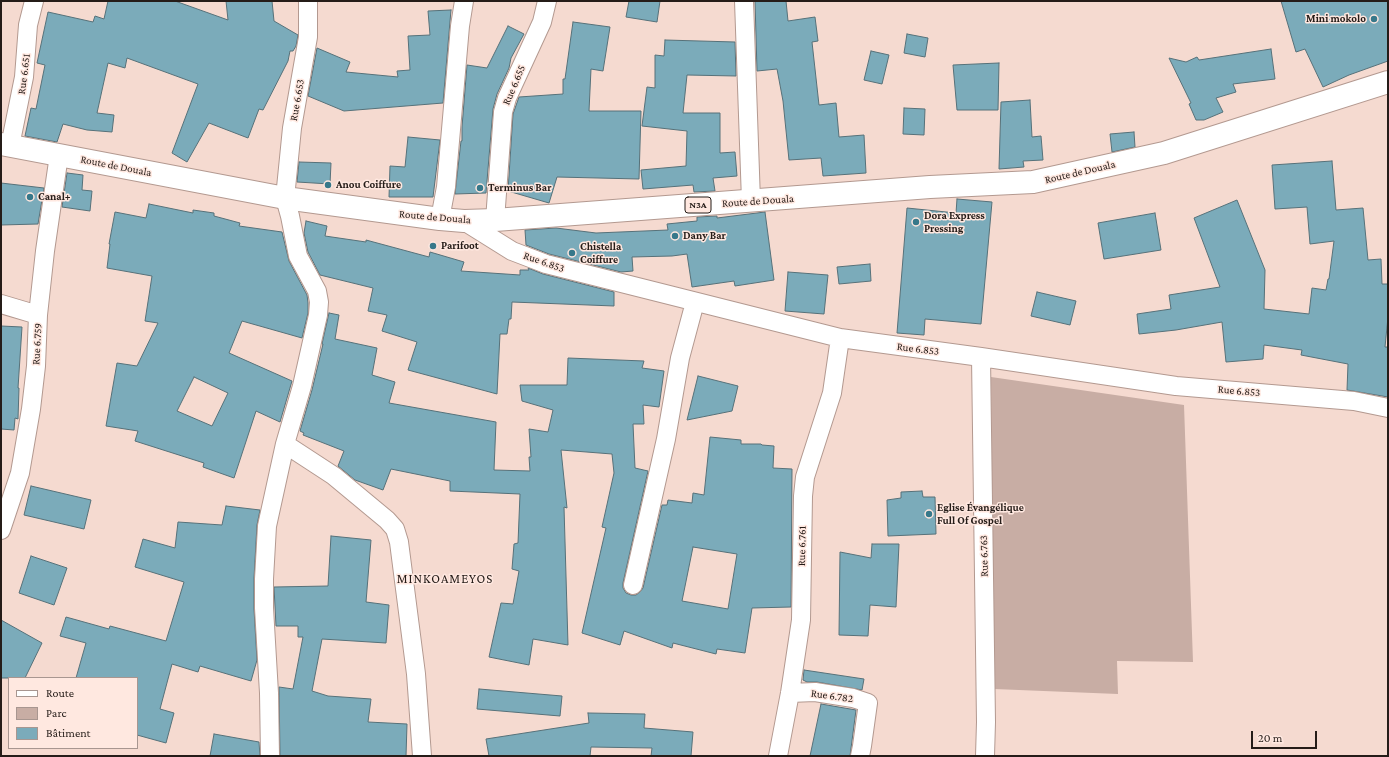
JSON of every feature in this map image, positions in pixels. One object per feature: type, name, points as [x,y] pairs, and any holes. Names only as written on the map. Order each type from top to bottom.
[{"type":"highway","name":"Route de Douala","points":[[6,145],[285,198],[440,219],[464,221],[495,220],[930,187],[1033,182],[1164,153],[1388,82]]},
{"type":"street","name":"Rue 6.651","points":[[6,145],[21,96],[25,71],[28,25],[34,1]]},
{"type":"street","name":"Rue 6.653","points":[[285,198],[292,128],[308,37],[308,1]]},
{"type":"street","points":[[440,219],[446,187],[460,26],[464,1]]},
{"type":"street","name":"Rue 6.655","points":[[495,220],[503,112],[507,98],[542,22],[547,1]]},
{"type":"street","points":[[744,1],[751,201]]},
{"type":"street","name":"Rue 6.759","points":[[1,530],[20,473],[31,410],[36,366],[38,315],[45,251],[59,155]]},
{"type":"street","points":[[270,756],[269,693],[264,608],[264,579],[268,526],[285,444],[302,386],[318,315],[319,302],[317,290],[298,256],[285,198]]},
{"type":"street","name":"Rue 6.853","points":[[464,221],[512,250],[546,264],[840,338],[1176,386],[1354,401],[1388,408]]},
{"type":"street","points":[[633,584],[666,439],[680,358],[695,302]]},
{"type":"street","points":[[1,304],[38,315]]},
{"type":"street","name":"Rue 6.761","points":[[778,756],[790,693],[802,608],[803,496],[805,477],[832,393],[840,338]]},
{"type":"street","name":"Rue 6.763","points":[[981,357],[986,722],[985,756]]},
{"type":"street","points":[[285,444],[334,476],[388,520],[395,529],[399,542],[416,674],[422,756]]},
{"type":"street","name":"Rue 6.782","points":[[790,693],[815,692],[853,698],[868,703],[860,756]]},
{"type":"green space","points":[[991,377],[1184,405],[1193,662],[1117,661],[1118,694],[994,689]]},
{"type":"building","points":[[108,1],[175,1],[228,20],[226,1],[272,1],[274,21],[298,35],[296,46],[293,51],[290,51],[288,61],[263,110],[259,109],[248,138],[209,123],[187,162],[172,153],[198,84],[127,58],[125,68],[108,63],[97,113],[114,115],[112,132],[87,130],[63,124],[57,142],[25,136],[31,108],[36,109],[45,65],[37,63],[48,12],[93,22],[95,16],[104,19]]},
{"type":"building","points":[[629,1],[660,1],[657,22],[626,17]]},
{"type":"building","points":[[755,1],[786,1],[788,21],[815,17],[818,41],[812,42],[819,105],[836,103],[839,137],[864,135],[866,173],[823,176],[821,158],[789,160],[783,101],[777,69],[757,71]]},
{"type":"building","points":[[1281,1],[1388,1],[1388,61],[1349,75],[1323,87],[1305,49],[1296,52]]},
{"type":"building","points":[[451,10],[443,103],[344,111],[308,96],[317,48],[350,62],[346,72],[398,77],[397,71],[410,70],[408,36],[430,35],[428,11]]},
{"type":"building","points":[[573,22],[610,27],[603,71],[591,69],[589,111],[641,111],[639,179],[557,177],[549,203],[508,191],[513,114],[519,97],[563,94],[563,79],[565,79]]},
{"type":"building","points":[[508,26],[524,34],[511,58],[509,68],[497,94],[493,109],[486,193],[455,194],[462,141],[467,65],[487,68]]},
{"type":"building","points":[[907,34],[928,38],[925,57],[904,53]]},
{"type":"building","points":[[665,40],[735,42],[736,76],[687,75],[683,113],[720,113],[720,153],[735,152],[737,176],[713,178],[715,191],[694,192],[693,185],[643,189],[641,170],[686,166],[687,131],[642,126],[647,87],[655,88],[655,55],[664,56]]},
{"type":"building","points":[[1271,49],[1275,79],[1233,84],[1236,92],[1216,98],[1223,112],[1204,120],[1196,120],[1189,104],[1191,103],[1169,58],[1186,62],[1197,57],[1199,60]]},
{"type":"building","points":[[871,51],[889,55],[882,84],[864,80]]},
{"type":"building","points":[[999,63],[998,110],[957,110],[953,65]]},
{"type":"building","points":[[1030,100],[1032,137],[1041,136],[1043,160],[1023,161],[1024,167],[999,169],[1001,102]]},
{"type":"building","points":[[904,108],[925,109],[924,135],[903,134]]},
{"type":"building","points":[[1134,132],[1135,147],[1112,152],[1110,134]]},
{"type":"building","points":[[408,137],[440,140],[433,197],[389,197],[390,166],[405,167]]},
{"type":"building","points":[[1332,161],[1336,210],[1363,208],[1368,260],[1381,259],[1382,284],[1388,284],[1388,317],[1385,347],[1388,347],[1388,397],[1347,390],[1348,364],[1301,355],[1302,350],[1264,345],[1263,359],[1226,362],[1222,322],[1176,330],[1139,334],[1137,314],[1171,309],[1169,295],[1220,287],[1194,218],[1237,200],[1265,270],[1264,309],[1309,314],[1312,288],[1326,290],[1334,241],[1310,244],[1307,207],[1275,209],[1272,165]]},
{"type":"building","points":[[299,162],[331,163],[330,184],[297,182]]},
{"type":"building","points":[[67,173],[83,175],[82,190],[92,191],[90,211],[62,207]]},
{"type":"building","points":[[1,183],[44,188],[38,224],[1,225]]},
{"type":"building","points":[[957,199],[992,202],[981,324],[925,319],[924,335],[897,333],[907,208],[956,213]]},
{"type":"building","points":[[149,204],[193,213],[193,210],[214,213],[214,216],[240,223],[239,226],[282,232],[289,261],[307,295],[308,313],[302,338],[242,321],[229,353],[292,381],[280,422],[256,411],[234,478],[203,467],[204,463],[135,441],[138,431],[106,426],[117,363],[137,366],[158,323],[145,321],[152,276],[107,268],[109,244],[115,212],[146,218]],"holes":[[[194,377],[228,393],[212,426],[177,411]]]},
{"type":"building","points":[[765,212],[774,280],[735,286],[734,281],[692,287],[687,254],[632,257],[633,271],[621,272],[549,254],[526,245],[525,230],[556,228],[596,233],[668,230],[667,224],[697,221],[697,217],[717,216],[717,218]]},
{"type":"building","points":[[1155,213],[1161,250],[1104,259],[1098,223]]},
{"type":"building","points":[[306,221],[327,226],[325,236],[366,242],[366,240],[429,257],[430,252],[464,262],[461,271],[520,275],[520,270],[529,270],[528,268],[543,274],[614,292],[614,306],[512,302],[511,319],[509,319],[507,334],[500,334],[497,394],[408,370],[417,342],[382,331],[387,315],[368,311],[373,288],[320,275],[308,252],[304,233]]},
{"type":"building","points":[[870,264],[871,281],[839,284],[837,267]]},
{"type":"building","points":[[788,272],[828,275],[824,314],[785,311]]},
{"type":"building","points":[[1037,292],[1076,301],[1070,325],[1031,316]]},
{"type":"building","points":[[329,313],[339,315],[335,339],[377,348],[372,375],[395,382],[389,403],[496,422],[494,470],[530,471],[529,457],[531,457],[529,429],[548,432],[553,410],[522,401],[520,385],[567,385],[568,358],[644,361],[642,368],[664,371],[659,407],[643,405],[644,424],[633,424],[635,468],[648,471],[623,588],[626,593],[636,595],[643,588],[662,505],[667,505],[668,500],[692,503],[693,493],[704,495],[710,437],[741,440],[741,444],[761,444],[774,446],[773,468],[792,469],[791,607],[752,608],[745,653],[717,649],[716,654],[673,643],[672,648],[624,631],[620,645],[582,633],[606,528],[602,527],[614,473],[612,454],[561,450],[567,508],[564,507],[568,645],[533,639],[529,665],[489,657],[501,603],[513,604],[519,571],[512,569],[514,544],[518,543],[520,494],[450,491],[450,481],[391,469],[383,490],[355,480],[338,466],[344,451],[303,435],[304,433],[300,431],[312,390]],"holes":[[[693,547],[737,554],[728,609],[682,601]]]},
{"type":"building","points":[[1,326],[22,327],[18,388],[18,419],[15,418],[14,430],[1,429]]},
{"type":"building","points":[[698,376],[738,386],[732,411],[687,420]]},
{"type":"building","points":[[31,486],[91,500],[84,529],[24,515]]},
{"type":"building","points":[[922,491],[923,497],[935,497],[936,534],[888,536],[887,500],[901,498],[901,492]]},
{"type":"building","points":[[226,506],[260,510],[257,525],[254,578],[257,660],[251,681],[200,666],[198,672],[172,664],[160,709],[174,713],[166,743],[138,735],[138,677],[76,677],[86,643],[60,636],[66,617],[109,629],[110,626],[166,641],[184,582],[135,567],[143,539],[175,548],[178,522],[222,525]]},
{"type":"building","points":[[331,536],[371,540],[366,602],[389,605],[386,643],[322,639],[312,691],[328,696],[371,699],[368,722],[407,724],[406,756],[280,756],[279,687],[293,689],[303,637],[298,637],[298,626],[276,626],[274,587],[328,586]]},
{"type":"building","points":[[872,544],[899,544],[896,607],[870,605],[868,636],[839,635],[840,552],[871,558]]},
{"type":"building","points":[[31,556],[67,568],[54,605],[19,593]]},
{"type":"building","points":[[1,620],[42,643],[25,677],[1,678]]},
{"type":"building","points":[[804,670],[864,679],[862,690],[817,682],[807,682],[803,680]]},
{"type":"building","points":[[479,689],[562,696],[560,716],[477,709]]},
{"type":"building","points":[[821,704],[856,710],[850,756],[810,756]]},
{"type":"building","points":[[588,713],[645,714],[644,728],[693,732],[691,756],[651,756],[652,748],[591,747],[590,756],[489,756],[486,739],[589,723]]},
{"type":"building","points":[[214,734],[259,742],[260,756],[210,756]]},
{"type":"place","name":"Mini mokolo","points":[[1374,19]]},
{"type":"place","name":"Anou Coiffure","points":[[328,185]]},
{"type":"place","name":"Terminus Bar","points":[[480,188]]},
{"type":"place","name":"Canal+","points":[[30,197]]},
{"type":"place","name":"Dora Express Pressing","points":[[916,222]]},
{"type":"place","name":"Dany Bar","points":[[675,236]]},
{"type":"place","name":"Parifoot","points":[[433,246]]},
{"type":"place","name":"Chistella Coiffure","points":[[572,253]]},
{"type":"place","name":"Eglise Évangélique Full Of Gospel","points":[[929,514]]},
{"type":"district","name":"MINKOAMEYOS","points":[[445,579]]}]
